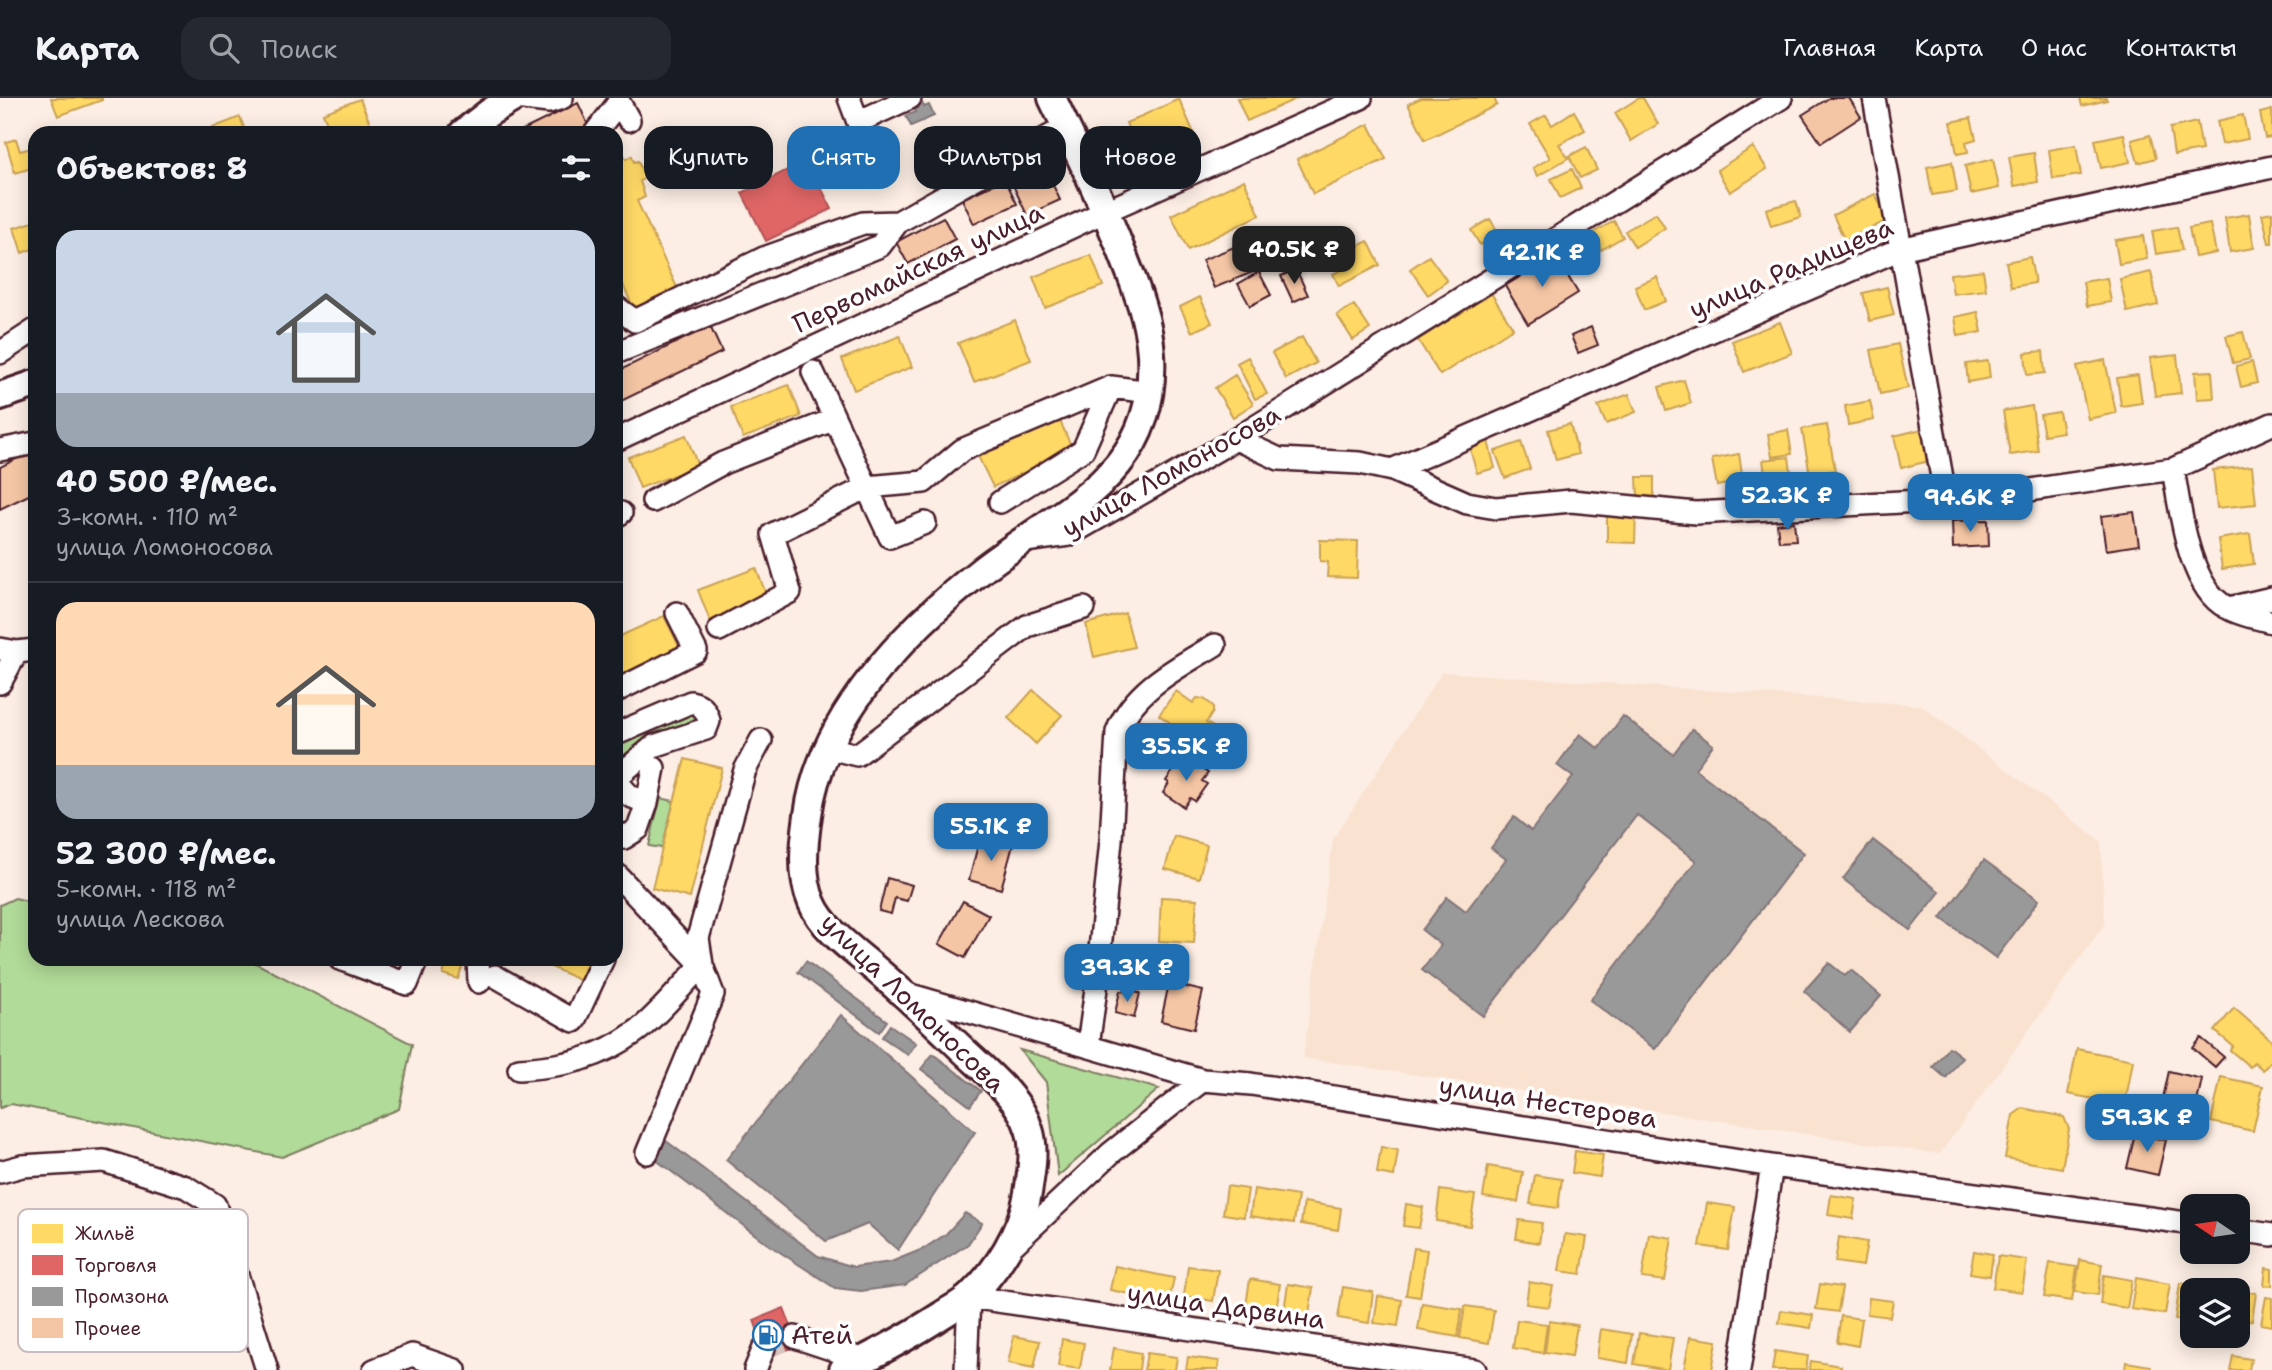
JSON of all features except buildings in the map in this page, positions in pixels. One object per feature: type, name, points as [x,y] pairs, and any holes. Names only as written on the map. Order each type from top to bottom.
[{"type":"main road","points":[[472,126],[489,112],[515,98]]},
{"type":"main road","points":[[1052,98],[1066,126]]},
{"type":"main road","points":[[1024,541],[1080,503],[1116,466],[1140,432],[1151,392],[1151,350],[1139,295],[1106,211],[1066,127]]},
{"type":"main road","points":[[0,397],[28,387]]},
{"type":"main road","name":"улица Ломоносова","points":[[853,1365],[905,1340],[969,1297],[1010,1249],[1026,1205],[1033,1166],[1030,1129],[1008,1092],[904,993],[839,939],[813,907],[808,892],[803,852],[808,808],[829,748],[845,714],[909,635],[982,570],[1024,541]]},
{"type":"street","points":[[515,98],[549,102],[562,98]]},
{"type":"street","points":[[849,98],[858,122],[911,98]]},
{"type":"street","name":"Первомайская улица","points":[[623,437],[1330,105],[1361,98]]},
{"type":"street","name":"улица Ломоносова","points":[[1024,541],[1069,535],[1236,439],[1781,98]]},
{"type":"street","points":[[1874,98],[1946,500]]},
{"type":"street","points":[[601,126],[620,104]]},
{"type":"street","name":"улица Радищева","points":[[1392,470],[1900,249],[2272,167]]},
{"type":"street","points":[[623,350],[880,246],[898,222],[956,189]]},
{"type":"street","points":[[623,312],[635,321],[764,258],[863,223],[898,222]]},
{"type":"street","points":[[0,353],[28,335]]},
{"type":"street","points":[[813,372],[890,537],[925,523]]},
{"type":"street","points":[[1000,502],[1083,450],[1111,387]]},
{"type":"street","points":[[719,630],[790,592],[773,534],[867,487],[924,482],[961,450],[1111,387],[1151,392]]},
{"type":"street","points":[[653,501],[723,463],[835,419]]},
{"type":"street","points":[[1236,439],[1279,460],[1360,463],[1392,470],[1467,503],[1496,508],[1571,501],[1696,513],[1976,498],[2173,469],[2272,424]]},
{"type":"street","points":[[0,450],[28,444]]},
{"type":"street","points":[[2173,469],[2188,551],[2203,582],[2227,608],[2272,622]]},
{"type":"street","points":[[2227,608],[2272,598]]},
{"type":"street","points":[[829,748],[857,755],[1027,626],[1084,608]]},
{"type":"street","points":[[623,688],[696,651],[677,613]]},
{"type":"street","points":[[1088,1046],[1111,840],[1117,732],[1123,718],[1138,698],[1159,680],[1215,645]]},
{"type":"street","points":[[0,683],[17,650]]},
{"type":"street","points":[[623,731],[691,702],[704,708],[709,721],[706,729],[654,746],[623,774]]},
{"type":"street","points":[[647,1153],[713,994],[702,965],[698,938],[745,770],[761,740]]},
{"type":"street","points":[[623,837],[638,829],[647,803],[653,768]]},
{"type":"street","points":[[623,788],[630,796],[647,803]]},
{"type":"street","points":[[623,881],[702,965]]},
{"type":"street","points":[[519,1069],[557,1067],[594,1056],[639,1031],[702,965]]},
{"type":"street","points":[[359,966],[407,984],[414,966]]},
{"type":"street","points":[[481,966],[487,979],[575,1021],[600,966]]},
{"type":"street","name":"улица Нестерова","points":[[904,993],[1203,1080],[1251,1084],[1772,1166],[2180,1222]]},
{"type":"street","points":[[1010,1249],[1111,1153],[1203,1080]]},
{"type":"street","points":[[0,1172],[22,1166],[104,1161],[186,1187],[215,1205],[216,1209]]},
{"type":"street","points":[[1738,1370],[1772,1166]]},
{"type":"street","points":[[2250,1232],[2272,1235]]},
{"type":"street","points":[[966,1370],[969,1297]]},
{"type":"street","name":"улица Дарвина","points":[[969,1297],[1475,1370]]},
{"type":"street","points":[[248,1310],[267,1370]]},
{"type":"street","points":[[795,1337],[853,1365]]},
{"type":"street","points":[[755,1370],[764,1348]]},
{"type":"street","points":[[374,1370],[412,1355],[455,1370]]},
{"type":"shaded area","points":[[1442,672],[1921,705],[2101,841],[2105,924],[1940,1154],[1303,1058],[1333,839]]},
{"type":"green space","points":[[697,710],[699,726],[623,766],[623,739]]},
{"type":"green space","points":[[660,798],[674,801],[662,848],[649,846]]},
{"type":"green space","points":[[15,898],[28,901],[28,966],[262,966],[412,1044],[399,1109],[282,1157],[11,1104],[0,1108],[0,905]]},
{"type":"green space","points":[[1020,1050],[1159,1089],[1058,1176],[1046,1082]]},
{"type":"tunnel","points":[[764,1348],[795,1337]]},
{"type":"place","name":"Атей","points":[[768,1335]]}]
